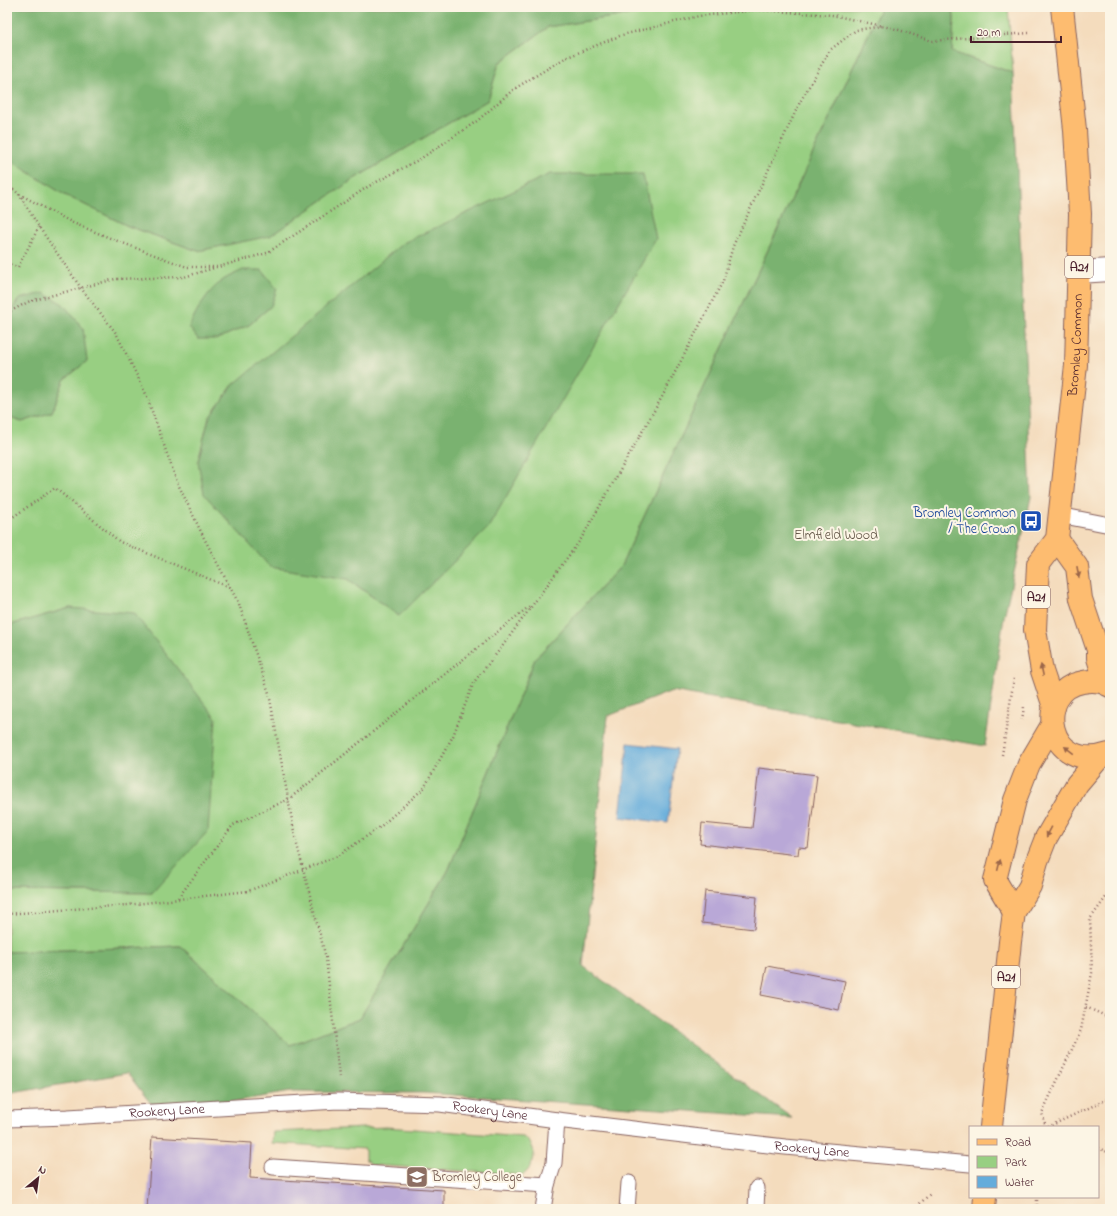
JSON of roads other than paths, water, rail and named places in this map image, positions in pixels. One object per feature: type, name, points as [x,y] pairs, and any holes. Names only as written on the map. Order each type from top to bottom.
[{"type":"main road","name":"Bromley Common","points":[[1057,539],[1076,365],[1080,214],[1075,138],[1062,7]]},
{"type":"main road","points":[[1057,539],[1078,567],[1081,599],[1098,650],[1098,658],[1108,685]]},
{"type":"main road","name":"A21","points":[[1053,716],[1042,671],[1035,630],[1038,564],[1057,539]]},
{"type":"main road","points":[[1014,912],[995,880],[1015,800],[1023,778],[1053,716],[1060,697],[1067,689],[1078,683],[1089,681],[1097,681],[1108,685]]},
{"type":"main road","points":[[1053,716],[1056,737],[1067,750],[1075,755],[1087,758],[1104,756]]},
{"type":"main road","name":"A21","points":[[991,1126],[1014,912],[1030,886],[1037,861],[1046,838],[1078,784],[1104,756]]},
{"type":"main road","points":[[984,1198],[984,1209]]},
{"type":"street","points":[[1079,272],[1110,270]]},
{"type":"lane","points":[[1059,515],[1110,525]]},
{"type":"lane","name":"Rookery Lane","points":[[7,1119],[338,1101],[440,1104],[558,1120],[785,1147],[969,1164]]},
{"type":"lane","points":[[543,1209],[547,1185],[554,1163],[558,1120]]},
{"type":"lane","points":[[274,1168],[547,1185]]},
{"type":"lane","points":[[628,1209],[629,1183]]},
{"type":"lane","points":[[756,1209],[757,1188]]},
{"type":"water","points":[[628,743],[677,749],[668,823],[620,817]]},
{"type":"place","name":"Bromley Common / The Crown","points":[[1031,521]]},
{"type":"place","name":"Bromley College","points":[[417,1177]]},
{"type":"park label","name":"Elmfield Wood","points":[[836,535]]}]
